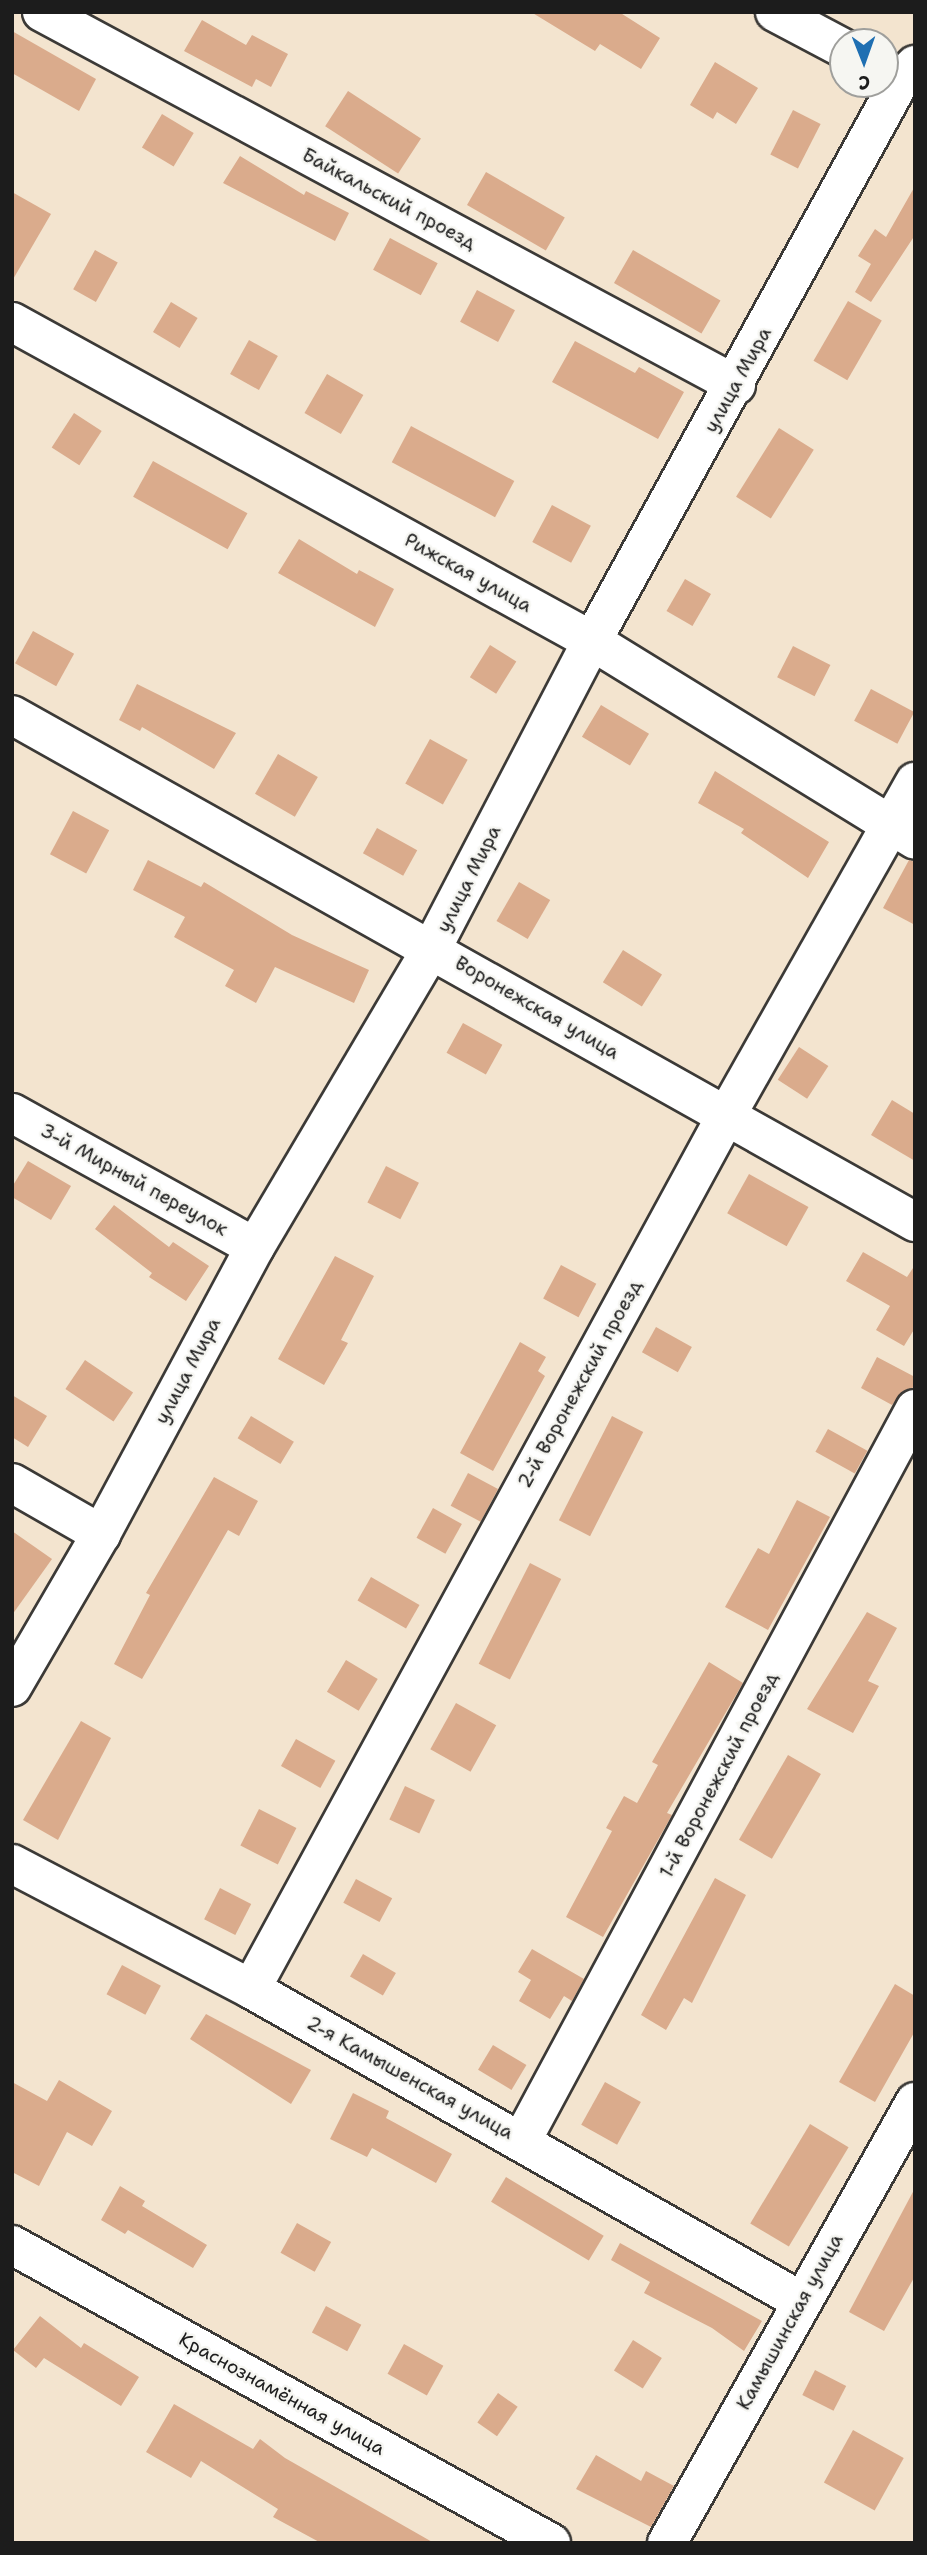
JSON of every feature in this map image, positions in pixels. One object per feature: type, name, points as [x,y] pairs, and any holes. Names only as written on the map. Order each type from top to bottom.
[{"type":"street","name":"Байкальский проезд","points":[[42,12],[736,385]]},
{"type":"street","points":[[775,12],[829,41]]},
{"type":"street","name":"улица Мира","points":[[12,1687],[101,1534],[255,1247],[432,948],[592,641],[736,385],[904,75]]},
{"type":"street","name":"Рижская улица","points":[[12,322],[592,641],[902,833]]},
{"type":"street","name":"Воронежская улица","points":[[12,715],[432,948],[915,1222]]},
{"type":"street","name":"2-й Воронежский проезд","points":[[251,1989],[726,1116],[902,833],[915,782]]},
{"type":"street","name":"3-й Мирный переулок","points":[[12,1113],[255,1247]]},
{"type":"street","name":"1-й Воронежский проезд","points":[[522,2140],[915,1409]]},
{"type":"street","points":[[12,1483],[101,1534]]},
{"type":"street","name":"2-я Камышенская улица","points":[[12,1864],[251,1989],[522,2140],[801,2301]]},
{"type":"street","name":"Камышинская улица","points":[[667,2543],[915,2102]]},
{"type":"street","name":"Краснознамённая улица","points":[[12,2245],[551,2543]]},
{"type":"building","points":[[531,12],[619,12],[660,38],[641,69],[600,44],[595,51]]},
{"type":"building","points":[[202,20],[246,45],[252,35],[288,54],[271,87],[256,79],[252,87],[184,51]]},
{"type":"building","points":[[12,31],[96,79],[79,111],[12,73]]},
{"type":"building","points":[[715,62],[758,88],[736,124],[717,112],[713,119],[690,105]]},
{"type":"building","points":[[348,91],[421,138],[398,174],[325,126]]},
{"type":"building","points":[[793,110],[821,124],[798,169],[770,155]]},
{"type":"building","points":[[162,114],[194,133],[174,166],[142,147]]},
{"type":"building","points":[[240,156],[304,195],[306,191],[349,213],[335,241],[223,183]]},
{"type":"building","points":[[486,172],[565,217],[546,250],[467,205]]},
{"type":"building","points":[[915,186],[915,235],[871,302],[855,292],[871,264],[858,256],[875,229],[886,237]]},
{"type":"building","points":[[12,192],[51,214],[12,281]]},
{"type":"building","points":[[390,238],[438,263],[421,295],[373,270]]},
{"type":"building","points":[[95,250],[118,263],[96,302],[73,289]]},
{"type":"building","points":[[633,250],[720,300],[701,333],[614,283]]},
{"type":"building","points":[[477,290],[515,310],[498,342],[460,322]]},
{"type":"building","points":[[848,301],[882,320],[847,380],[814,361]]},
{"type":"building","points":[[171,302],[198,318],[180,348],[153,332]]},
{"type":"building","points":[[249,340],[278,356],[259,390],[230,374]]},
{"type":"building","points":[[575,341],[635,373],[639,367],[684,392],[658,439],[552,382]]},
{"type":"building","points":[[327,374],[363,395],[341,434],[304,413]]},
{"type":"building","points":[[74,413],[102,431],[79,465],[52,447]]},
{"type":"building","points":[[411,426],[514,481],[495,517],[392,462]]},
{"type":"building","points":[[779,428],[814,450],[771,518],[736,497]]},
{"type":"building","points":[[153,461],[247,513],[228,549],[133,497]]},
{"type":"building","points":[[552,505],[591,526],[571,563],[532,542]]},
{"type":"building","points":[[299,539],[357,574],[359,570],[394,589],[375,627],[278,573]]},
{"type":"building","points":[[685,579],[711,594],[692,626],[666,611]]},
{"type":"building","points":[[33,631],[74,654],[56,686],[15,663]]},
{"type":"building","points":[[490,645],[516,661],[496,694],[470,677]]},
{"type":"building","points":[[793,646],[830,665],[815,696],[777,677]]},
{"type":"building","points":[[137,684],[236,733],[214,769],[142,727],[140,731],[119,720]]},
{"type":"building","points":[[871,689],[914,712],[897,744],[854,721]]},
{"type":"building","points":[[601,705],[649,734],[630,766],[582,737]]},
{"type":"building","points":[[430,739],[468,760],[443,804],[405,784]]},
{"type":"building","points":[[278,754],[318,777],[295,817],[255,794]]},
{"type":"building","points":[[715,771],[829,842],[808,878],[741,833],[744,829],[698,803]]},
{"type":"building","points":[[73,811],[109,830],[86,874],[50,854]]},
{"type":"building","points":[[377,828],[417,850],[403,876],[363,853]]},
{"type":"building","points":[[148,860],[201,887],[204,882],[292,935],[369,970],[354,1003],[275,967],[256,1003],[225,986],[234,970],[174,937],[185,917],[133,890]]},
{"type":"building","points":[[909,860],[915,862],[915,925],[883,908]]},
{"type":"building","points":[[519,882],[550,900],[528,939],[496,921]]},
{"type":"building","points":[[623,950],[662,974],[642,1007],[603,982]]},
{"type":"building","points":[[463,1023],[502,1045],[486,1075],[447,1053]]},
{"type":"building","points":[[799,1047],[828,1066],[807,1099],[778,1080]]},
{"type":"building","points":[[892,1100],[915,1114],[915,1161],[871,1135]]},
{"type":"building","points":[[28,1161],[71,1186],[51,1220],[12,1197],[12,1187]]},
{"type":"building","points":[[386,1166],[419,1183],[400,1219],[367,1203]]},
{"type":"building","points":[[749,1174],[808,1207],[787,1246],[727,1213]]},
{"type":"building","points":[[114,1205],[169,1247],[173,1242],[209,1266],[186,1301],[149,1277],[152,1273],[95,1229]]},
{"type":"building","points":[[863,1252],[907,1277],[915,1265],[915,1328],[904,1346],[876,1330],[890,1306],[846,1281]]},
{"type":"building","points":[[335,1256],[374,1276],[341,1340],[348,1343],[324,1385],[278,1359]]},
{"type":"building","points":[[561,1265],[596,1284],[578,1317],[543,1299]]},
{"type":"building","points":[[656,1327],[692,1347],[678,1372],[642,1352]]},
{"type":"building","points":[[520,1342],[546,1357],[538,1371],[545,1376],[493,1471],[460,1453]]},
{"type":"building","points":[[877,1357],[915,1377],[915,1387],[903,1391],[892,1405],[861,1388]]},
{"type":"building","points":[[85,1360],[133,1392],[114,1421],[65,1389]]},
{"type":"building","points":[[12,1395],[47,1416],[28,1447],[12,1437]]},
{"type":"building","points":[[251,1416],[294,1442],[280,1464],[238,1438]]},
{"type":"building","points":[[612,1416],[643,1432],[590,1536],[559,1520]]},
{"type":"building","points":[[828,1429],[867,1451],[855,1474],[815,1452]]},
{"type":"building","points":[[468,1473],[498,1489],[481,1522],[451,1506]]},
{"type":"building","points":[[214,1477],[258,1501],[239,1536],[228,1530],[142,1679],[114,1664],[150,1595],[146,1593]]},
{"type":"building","points":[[797,1500],[830,1517],[768,1630],[725,1607],[758,1548],[769,1554]]},
{"type":"building","points":[[433,1508],[462,1524],[445,1554],[417,1538]]},
{"type":"building","points":[[12,1531],[52,1559],[12,1615]]},
{"type":"building","points":[[530,1563],[561,1579],[510,1680],[479,1664]]},
{"type":"building","points":[[371,1577],[419,1605],[406,1628],[358,1600]]},
{"type":"building","points":[[867,1612],[897,1628],[868,1681],[879,1686],[853,1733],[807,1709]]},
{"type":"building","points":[[346,1660],[378,1679],[359,1711],[327,1692]]},
{"type":"building","points":[[709,1662],[743,1683],[667,1813],[672,1815],[603,1937],[566,1917],[612,1831],[606,1828],[624,1796],[637,1803],[658,1765],[652,1762]]},
{"type":"building","points":[[456,1703],[496,1725],[471,1772],[430,1749]]},
{"type":"building","points":[[81,1721],[111,1738],[58,1840],[23,1820]]},
{"type":"building","points":[[296,1739],[335,1761],[320,1788],[281,1766]]},
{"type":"building","points":[[788,1755],[821,1774],[772,1859],[739,1840]]},
{"type":"building","points":[[405,1786],[435,1800],[419,1833],[389,1820]]},
{"type":"building","points":[[259,1809],[296,1828],[278,1865],[240,1846]]},
{"type":"building","points":[[715,1878],[746,1895],[692,2003],[684,1998],[666,2030],[641,2015]]},
{"type":"building","points":[[356,1879],[392,1898],[380,1922],[343,1903]]},
{"type":"building","points":[[220,1888],[251,1904],[235,1935],[204,1919]]},
{"type":"building","points":[[532,1949],[584,1979],[572,2001],[564,1996],[550,2019],[519,2001],[531,1980],[518,1972]]},
{"type":"building","points":[[363,1954],[396,1973],[383,1996],[350,1977]]},
{"type":"building","points":[[122,1965],[161,1986],[145,2015],[107,1994]]},
{"type":"building","points":[[895,1984],[915,1996],[915,2031],[875,2102],[839,2082]]},
{"type":"building","points":[[206,2014],[311,2070],[291,2104],[190,2039]]},
{"type":"building","points":[[493,2045],[526,2065],[511,2090],[478,2070]]},
{"type":"building","points":[[59,2080],[112,2111],[92,2146],[67,2132],[39,2186],[12,2172],[12,2082],[47,2101]]},
{"type":"building","points":[[605,2082],[641,2102],[617,2145],[581,2125]]},
{"type":"building","points":[[353,2093],[389,2111],[386,2118],[452,2154],[436,2183],[372,2148],[367,2157],[330,2139]]},
{"type":"building","points":[[810,2124],[849,2147],[789,2247],[750,2223]]},
{"type":"building","points":[[506,2177],[604,2236],[589,2261],[491,2202]]},
{"type":"building","points":[[120,2186],[145,2201],[142,2206],[207,2245],[193,2268],[128,2230],[125,2234],[101,2220]]},
{"type":"building","points":[[915,2188],[915,2276],[884,2331],[849,2312]]},
{"type":"building","points":[[297,2223],[331,2242],[315,2272],[281,2253]]},
{"type":"building","points":[[620,2243],[762,2321],[744,2351],[712,2328],[644,2293],[650,2282],[611,2260]]},
{"type":"building","points":[[326,2306],[361,2325],[347,2351],[312,2332]]},
{"type":"building","points":[[40,2316],[81,2348],[84,2343],[139,2377],[121,2406],[44,2358],[36,2368],[13,2350]]},
{"type":"building","points":[[633,2340],[662,2358],[643,2389],[614,2371]]},
{"type":"building","points":[[404,2344],[443,2366],[427,2396],[388,2374]]},
{"type":"building","points":[[815,2370],[846,2386],[833,2411],[802,2395]]},
{"type":"building","points":[[498,2393],[518,2407],[497,2436],[477,2422]]},
{"type":"building","points":[[174,2404],[253,2449],[260,2439],[285,2458],[434,2543],[321,2543],[273,2517],[278,2509],[201,2461],[191,2478],[146,2452]]},
{"type":"building","points":[[853,2430],[904,2458],[875,2511],[824,2482]]},
{"type":"building","points":[[596,2455],[641,2481],[646,2471],[674,2486],[651,2527],[576,2489]]}]
